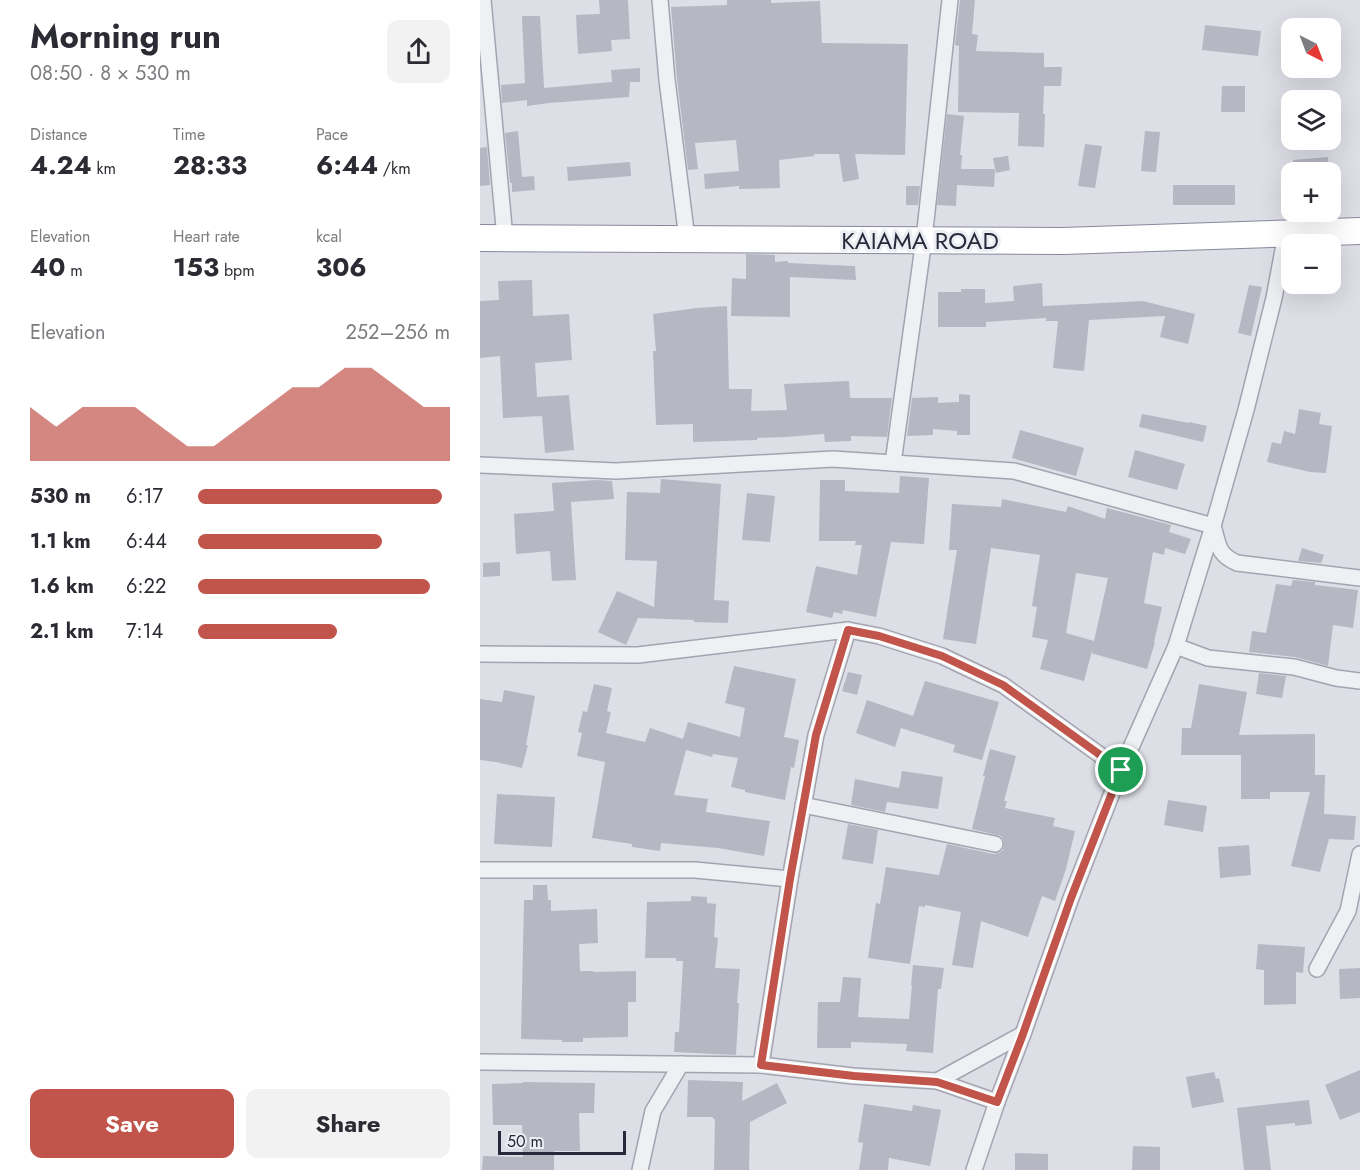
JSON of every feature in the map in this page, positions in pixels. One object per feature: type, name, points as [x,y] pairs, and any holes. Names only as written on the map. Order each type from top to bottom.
[{"type":"highway","name":"KAIAMA ROAD","points":[[1287,234],[1360,231]]},
{"type":"highway","name":"KAIAMA ROAD","points":[[480,238],[1063,241],[1281,234]]},
{"type":"street","points":[[483,0],[505,238]]},
{"type":"street","points":[[660,0],[667,80],[687,239]]},
{"type":"street","points":[[892,463],[924,239],[950,0]]},
{"type":"street","points":[[974,1170],[1071,898],[1121,770],[1176,646],[1213,526],[1254,376],[1281,264]]},
{"type":"street","points":[[480,465],[616,471],[833,459],[1014,471],[1213,526]]},
{"type":"street","points":[[1213,526],[1221,553],[1236,563],[1360,578]]},
{"type":"street","points":[[480,654],[638,656],[848,630],[879,636],[942,656],[1003,685],[1121,770]]},
{"type":"street","points":[[761,1065],[790,879],[816,735],[848,630]]},
{"type":"street","points":[[1176,646],[1208,658],[1294,667],[1336,678],[1360,681]]},
{"type":"street","points":[[803,805],[995,843]]},
{"type":"street","points":[[1317,969],[1348,911],[1360,854]]},
{"type":"street","points":[[480,870],[695,870],[790,879]]},
{"type":"street","points":[[937,1082],[1023,1034]]},
{"type":"street","points":[[480,1062],[761,1065],[854,1076],[937,1082],[997,1102]]},
{"type":"street","points":[[640,1170],[653,1111],[681,1064]]},
{"type":"building","points":[[599,0],[628,0],[630,39],[611,40],[612,51],[578,54],[576,15],[600,14]]},
{"type":"building","points":[[727,0],[771,0],[771,3],[820,1],[822,43],[908,44],[905,155],[855,154],[859,179],[843,182],[839,154],[814,154],[814,156],[779,160],[780,188],[739,189],[739,186],[705,189],[704,174],[739,171],[736,140],[695,143],[698,169],[688,170],[671,7],[727,5]]},
{"type":"building","points":[[960,0],[975,0],[972,34],[978,35],[976,51],[1044,53],[1044,67],[1062,67],[1061,86],[1044,86],[1044,147],[1018,146],[1019,113],[958,112],[959,46],[955,45]]},
{"type":"building","points":[[522,16],[540,16],[544,88],[612,82],[611,70],[640,68],[640,82],[630,82],[629,97],[527,106],[527,100],[502,103],[501,85],[525,83]]},
{"type":"building","points":[[1205,25],[1261,31],[1258,56],[1202,50]]},
{"type":"building","points":[[1222,86],[1245,86],[1245,112],[1221,112]]},
{"type":"building","points":[[947,114],[964,116],[961,169],[995,169],[994,187],[957,185],[956,206],[937,205]]},
{"type":"building","points":[[518,131],[522,177],[534,176],[535,190],[512,192],[505,133]]},
{"type":"building","points":[[1145,131],[1160,132],[1156,172],[1141,171]]},
{"type":"building","points":[[1085,144],[1102,146],[1095,188],[1078,186]]},
{"type":"building","points":[[487,147],[490,185],[480,186],[480,148]]},
{"type":"building","points":[[1008,156],[1010,170],[996,173],[993,158]]},
{"type":"building","points":[[1328,157],[1328,162],[1293,162],[1293,160]]},
{"type":"building","points":[[630,162],[631,176],[568,181],[567,167]]},
{"type":"building","points":[[1173,185],[1235,185],[1235,205],[1173,205]]},
{"type":"building","points":[[906,186],[920,186],[918,205],[906,205]]},
{"type":"building","points":[[746,254],[775,255],[775,262],[855,266],[856,280],[790,277],[790,317],[731,316],[732,278],[746,279]]},
{"type":"building","points":[[532,280],[533,316],[569,314],[572,360],[535,363],[537,397],[569,395],[574,450],[545,453],[542,416],[503,418],[500,356],[480,358],[480,301],[499,300],[498,281]]},
{"type":"building","points":[[1042,283],[1043,306],[1143,301],[1195,314],[1188,344],[1160,337],[1165,316],[1089,320],[1084,371],[1053,368],[1058,321],[1046,321],[1046,318],[986,322],[986,327],[938,327],[938,292],[985,289],[985,303],[1014,301],[1013,286]]},
{"type":"building","points":[[1249,285],[1262,287],[1251,336],[1238,333]]},
{"type":"building","points":[[727,306],[729,389],[752,389],[751,411],[787,410],[784,384],[849,381],[850,398],[892,398],[887,437],[851,436],[851,441],[825,442],[824,434],[757,438],[757,440],[693,442],[693,424],[656,425],[653,351],[656,351],[653,314]]},
{"type":"building","points":[[959,394],[970,395],[970,435],[957,435],[957,431],[933,429],[933,435],[907,436],[912,398],[938,397],[938,403],[959,402]]},
{"type":"building","points":[[1299,409],[1321,413],[1319,424],[1332,426],[1326,473],[1310,472],[1267,462],[1272,442],[1281,444],[1284,431],[1295,434]]},
{"type":"building","points":[[1142,414],[1207,426],[1203,442],[1139,427]]},
{"type":"building","points":[[1020,430],[1084,448],[1076,476],[1012,458]]},
{"type":"building","points":[[1135,450],[1185,464],[1177,490],[1128,477]]},
{"type":"building","points":[[900,476],[929,478],[924,544],[891,542],[876,617],[843,610],[842,614],[834,612],[832,618],[806,612],[816,566],[857,575],[862,545],[855,545],[856,541],[819,541],[820,480],[845,480],[845,491],[899,493]]},
{"type":"building","points":[[661,479],[721,484],[714,600],[729,601],[728,623],[638,618],[626,645],[598,632],[617,591],[654,607],[657,561],[625,560],[627,492],[660,493]]},
{"type":"building","points":[[612,481],[614,499],[571,502],[576,580],[552,581],[550,551],[516,554],[514,514],[554,511],[552,483]]},
{"type":"building","points":[[747,493],[775,496],[770,542],[742,540]]},
{"type":"building","points":[[1002,499],[1066,512],[1068,506],[1105,519],[1107,508],[1171,525],[1169,532],[1191,539],[1185,554],[1165,548],[1164,555],[1153,552],[1144,603],[1162,607],[1147,669],[1091,653],[1084,681],[1040,669],[1048,640],[1032,637],[1037,607],[1032,606],[1040,555],[991,548],[976,644],[943,639],[957,550],[949,550],[952,504],[1001,507]],"holes":[[[1076,573],[1108,578],[1094,641],[1066,633]]]},
{"type":"building","points":[[1302,548],[1324,555],[1321,563],[1298,561]]},
{"type":"building","points":[[500,562],[500,576],[483,577],[483,563]]},
{"type":"building","points":[[1293,580],[1358,590],[1353,628],[1333,625],[1328,666],[1295,657],[1249,652],[1252,631],[1266,633],[1276,584],[1291,586]]},
{"type":"building","points":[[734,666],[796,679],[784,737],[799,740],[785,800],[731,787],[738,758],[713,754],[712,757],[686,750],[674,795],[708,799],[706,812],[770,821],[764,856],[718,848],[661,843],[660,851],[592,838],[605,762],[577,756],[582,733],[578,732],[583,711],[587,712],[594,684],[612,688],[607,711],[611,712],[606,733],[645,742],[650,728],[683,739],[688,722],[740,737],[745,708],[725,703]]},
{"type":"building","points":[[848,672],[862,675],[857,695],[842,691]]},
{"type":"building","points":[[1259,673],[1286,676],[1282,698],[1256,694]]},
{"type":"building","points":[[925,681],[999,702],[982,760],[953,752],[955,745],[901,728],[895,747],[856,733],[867,700],[913,716]]},
{"type":"building","points":[[1199,684],[1247,692],[1239,735],[1315,734],[1315,775],[1325,775],[1324,814],[1356,816],[1354,840],[1329,839],[1320,872],[1291,866],[1310,792],[1270,792],[1270,799],[1241,799],[1241,755],[1181,755],[1182,728],[1191,728]]},
{"type":"building","points":[[504,690],[535,696],[526,745],[528,745],[522,768],[480,760],[480,699],[502,702]]},
{"type":"building","points":[[990,749],[1016,756],[1004,801],[1007,801],[1005,808],[1055,818],[1053,826],[1075,831],[1055,901],[1042,896],[1028,937],[981,921],[973,968],[952,965],[961,912],[925,905],[925,907],[919,906],[910,964],[868,958],[876,903],[880,904],[886,867],[939,875],[947,844],[993,854],[1003,850],[1004,841],[1001,836],[972,829]]},
{"type":"building","points":[[902,771],[943,777],[938,809],[887,802],[885,812],[851,805],[855,779],[899,788]]},
{"type":"building","points":[[497,794],[555,797],[552,847],[494,844]]},
{"type":"building","points":[[1168,800],[1207,806],[1203,832],[1164,825]]},
{"type":"building","points":[[848,824],[878,830],[873,864],[842,859]]},
{"type":"building","points":[[1249,845],[1251,875],[1220,878],[1218,847]]},
{"type":"building","points":[[533,885],[547,885],[551,911],[597,909],[598,943],[579,944],[580,971],[636,971],[636,1002],[628,1002],[628,1037],[583,1038],[583,1042],[521,1039],[524,900],[533,900]]},
{"type":"building","points":[[691,896],[707,897],[707,903],[716,904],[714,937],[718,938],[715,968],[740,969],[736,1055],[674,1052],[675,1032],[679,1032],[683,961],[676,961],[676,958],[645,958],[647,902],[691,901]]},
{"type":"building","points":[[1258,944],[1305,947],[1303,973],[1296,972],[1296,1004],[1264,1005],[1264,970],[1256,969]]},
{"type":"building","points":[[913,965],[944,968],[941,989],[938,989],[933,1053],[906,1051],[907,1044],[851,1042],[851,1048],[817,1048],[818,1002],[840,1002],[843,977],[861,978],[858,1017],[909,1019]]},
{"type":"building","points":[[1360,968],[1360,998],[1340,999],[1339,969]]},
{"type":"building","points":[[1360,1070],[1360,1112],[1340,1120],[1325,1085]]},
{"type":"building","points":[[1214,1072],[1216,1079],[1219,1078],[1224,1102],[1192,1108],[1186,1077]]},
{"type":"building","points":[[688,1080],[743,1082],[742,1101],[777,1083],[787,1103],[750,1122],[749,1170],[714,1170],[715,1119],[713,1117],[687,1117]]},
{"type":"building","points":[[595,1083],[594,1113],[579,1113],[580,1151],[554,1151],[554,1170],[482,1170],[483,1156],[523,1157],[522,1125],[493,1125],[492,1084]]},
{"type":"building","points":[[1309,1100],[1312,1124],[1266,1126],[1271,1170],[1244,1170],[1237,1108]]},
{"type":"building","points":[[864,1104],[912,1111],[913,1105],[941,1110],[930,1166],[889,1158],[888,1170],[859,1170],[863,1143],[858,1142]]},
{"type":"building","points":[[1133,1146],[1160,1147],[1160,1170],[1132,1170]]},
{"type":"building","points":[[1015,1153],[1048,1154],[1048,1170],[1015,1170]]},
{"type":"route","points":[[848,630],[879,636],[942,656],[1003,685],[1121,770],[1071,898],[997,1102],[937,1082],[854,1076],[761,1065],[790,879],[816,735],[848,630]]}]
